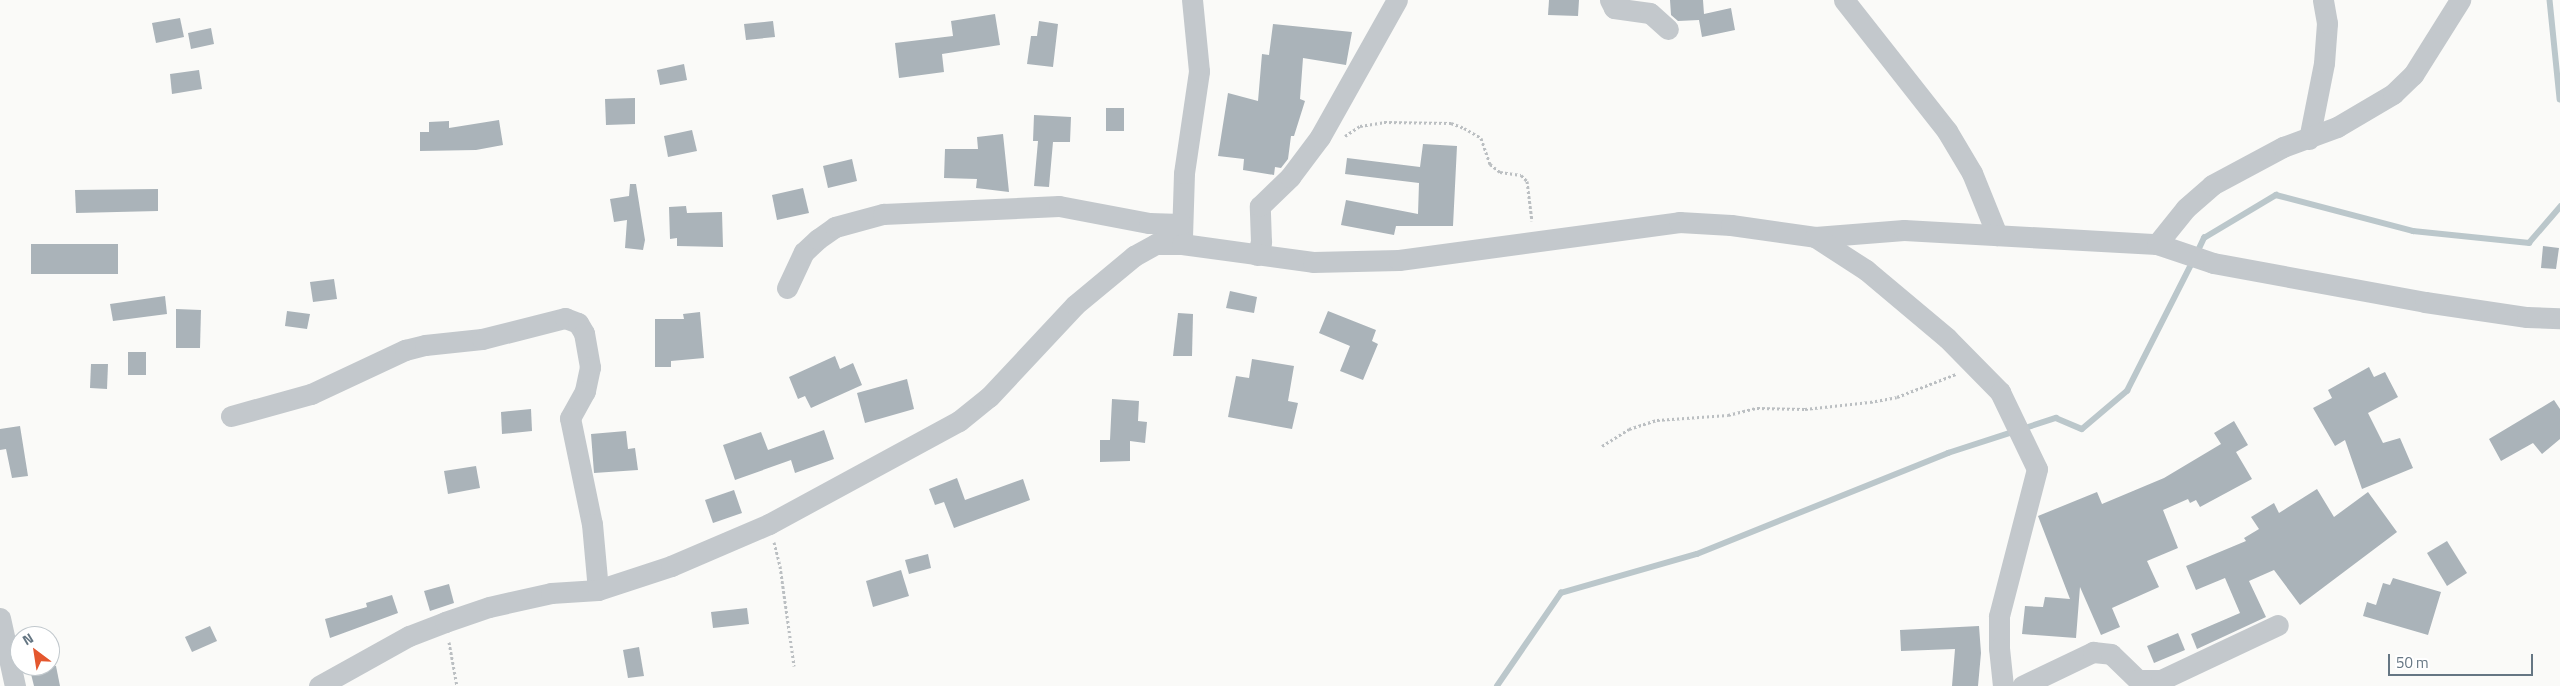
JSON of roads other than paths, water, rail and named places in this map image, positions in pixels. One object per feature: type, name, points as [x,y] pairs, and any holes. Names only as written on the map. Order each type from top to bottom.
[{"type":"street","points":[[1182,234],[1184,174],[1199,71],[1192,0]]},
{"type":"street","points":[[1258,255],[1261,242],[1260,206],[1290,176],[1320,137],[1397,0]]},
{"type":"street","points":[[1610,0],[1614,8],[1650,14],[1668,30]]},
{"type":"street","points":[[1844,0],[1947,131],[1972,173],[1997,235]]},
{"type":"street","points":[[2309,140],[2324,63],[2327,23],[2323,0]]},
{"type":"street","points":[[2166,248],[2186,208],[2212,185],[2283,147],[2309,140],[2372,108],[2400,88],[2413,76],[2460,0]]},
{"type":"street","points":[[787,288],[804,252],[834,227],[882,214],[1059,206],[1149,223],[1258,255],[1313,262],[1399,260],[1679,222],[1732,225],[1815,236],[1904,230],[1997,235],[2166,248],[2213,263],[2470,310],[2527,318],[2560,318]]},
{"type":"street","points":[[319,686],[409,636],[445,622],[489,608],[551,594],[598,590],[672,566],[769,524],[959,421],[989,397],[1075,305],[1134,256],[1156,244],[1182,234]]},
{"type":"street","points":[[1815,236],[1866,270],[1947,338],[2000,392],[2037,469],[1999,616],[1999,648],[2004,686]]},
{"type":"street","points":[[231,416],[275,406],[312,394],[405,350],[425,345],[482,339],[565,318],[578,323],[584,333],[590,367],[585,391],[570,418],[592,524],[598,590]]},
{"type":"street","points":[[0,618],[14,686]]},
{"type":"street","points":[[2022,686],[2093,652],[2111,654],[2138,680],[2161,680],[2278,625]]},
{"type":"waterway","points":[[2550,0],[2560,99]]},
{"type":"waterway","points":[[2197,253],[2204,238],[2276,195],[2413,231],[2529,243],[2560,207]]},
{"type":"waterway","points":[[2022,429],[2056,418],[2082,429],[2127,391],[2193,261]]},
{"type":"waterway","points":[[1497,686],[1561,593],[1697,554],[1948,453],[2013,432]]}]
